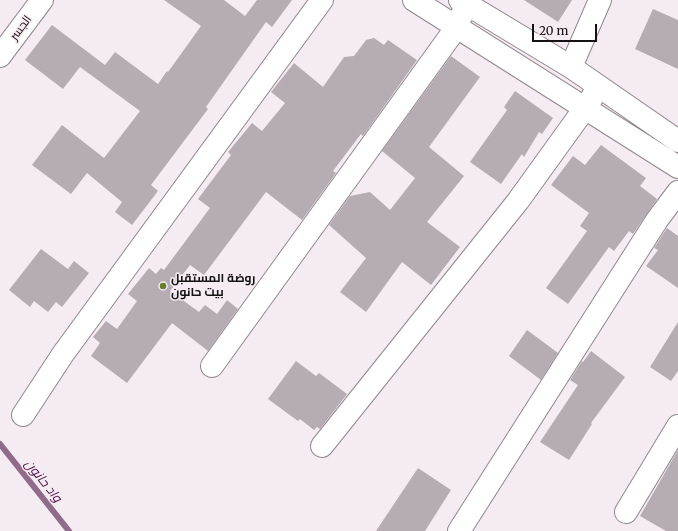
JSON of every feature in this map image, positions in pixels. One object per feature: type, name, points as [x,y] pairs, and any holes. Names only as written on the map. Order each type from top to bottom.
[{"type":"street","name":"الجسر","points":[[0,56],[42,0]]},
{"type":"street","points":[[23,415],[72,341],[322,0]]},
{"type":"street","points":[[414,0],[678,168]]},
{"type":"street","points":[[571,67],[600,0]]},
{"type":"street","points":[[212,366],[456,26],[464,2],[571,67],[678,141]]},
{"type":"street","points":[[322,446],[518,201],[580,115],[586,109],[598,86]]},
{"type":"street","points":[[459,531],[657,220],[678,192]]},
{"type":"street","points":[[626,512],[678,426]]},
{"type":"building","points":[[164,0],[224,0],[245,16],[257,0],[292,0],[272,27],[266,22],[206,107],[208,109],[151,185],[158,191],[132,225],[115,212],[122,202],[87,173],[71,194],[32,165],[62,125],[104,158],[140,111],[80,67],[63,89],[25,60],[52,25],[105,65],[115,52],[158,84],[201,26]]},
{"type":"building","points":[[524,0],[572,0],[558,22]]},
{"type":"building","points":[[653,9],[678,20],[678,69],[635,49]]},
{"type":"building","points":[[374,38],[384,45],[388,40],[417,60],[363,136],[361,134],[333,171],[336,173],[302,220],[266,192],[204,275],[190,265],[170,291],[199,312],[205,305],[217,314],[227,300],[238,309],[208,351],[172,323],[127,383],[91,356],[100,343],[93,337],[106,321],[117,329],[137,301],[128,294],[149,268],[156,274],[161,268],[164,270],[210,208],[198,199],[231,155],[228,152],[252,123],[262,131],[285,103],[271,92],[294,63],[323,87],[344,57],[354,56],[366,40]]},
{"type":"building","points":[[451,56],[480,77],[429,147],[464,176],[427,222],[460,247],[431,285],[402,262],[366,312],[340,292],[366,258],[329,225],[350,196],[370,192],[390,210],[415,178],[382,151]]},
{"type":"building","points":[[515,91],[553,118],[542,134],[539,132],[524,157],[522,154],[501,184],[470,162],[507,110],[504,107]]},
{"type":"building","points":[[601,145],[646,178],[640,186],[657,199],[633,234],[629,231],[614,251],[609,247],[568,304],[546,288],[587,231],[580,226],[589,213],[551,185],[573,156],[585,165]]},
{"type":"building","points":[[667,228],[678,236],[678,288],[646,266],[658,250],[654,248]]},
{"type":"building","points":[[41,249],[68,269],[74,261],[89,273],[62,307],[56,302],[48,312],[34,301],[30,307],[9,290]]},
{"type":"building","points":[[678,322],[678,371],[671,381],[650,367]]},
{"type":"building","points":[[527,330],[558,353],[541,380],[509,356]]},
{"type":"building","points":[[591,351],[625,377],[591,423],[592,424],[569,460],[540,442],[578,385],[570,380],[582,361],[583,362]]},
{"type":"building","points":[[296,361],[316,376],[319,373],[347,394],[320,429],[317,427],[314,430],[300,419],[298,421],[268,399]]},
{"type":"building","points":[[678,450],[678,531],[666,531],[640,516]]},
{"type":"building","points":[[418,468],[451,490],[425,531],[376,531]]},
{"type":"waterway","name":"واد حانون","points":[[0,444],[69,531]]},
{"type":"place","name":"روضة المستقبل بيت حانون","points":[[163,286]]}]
